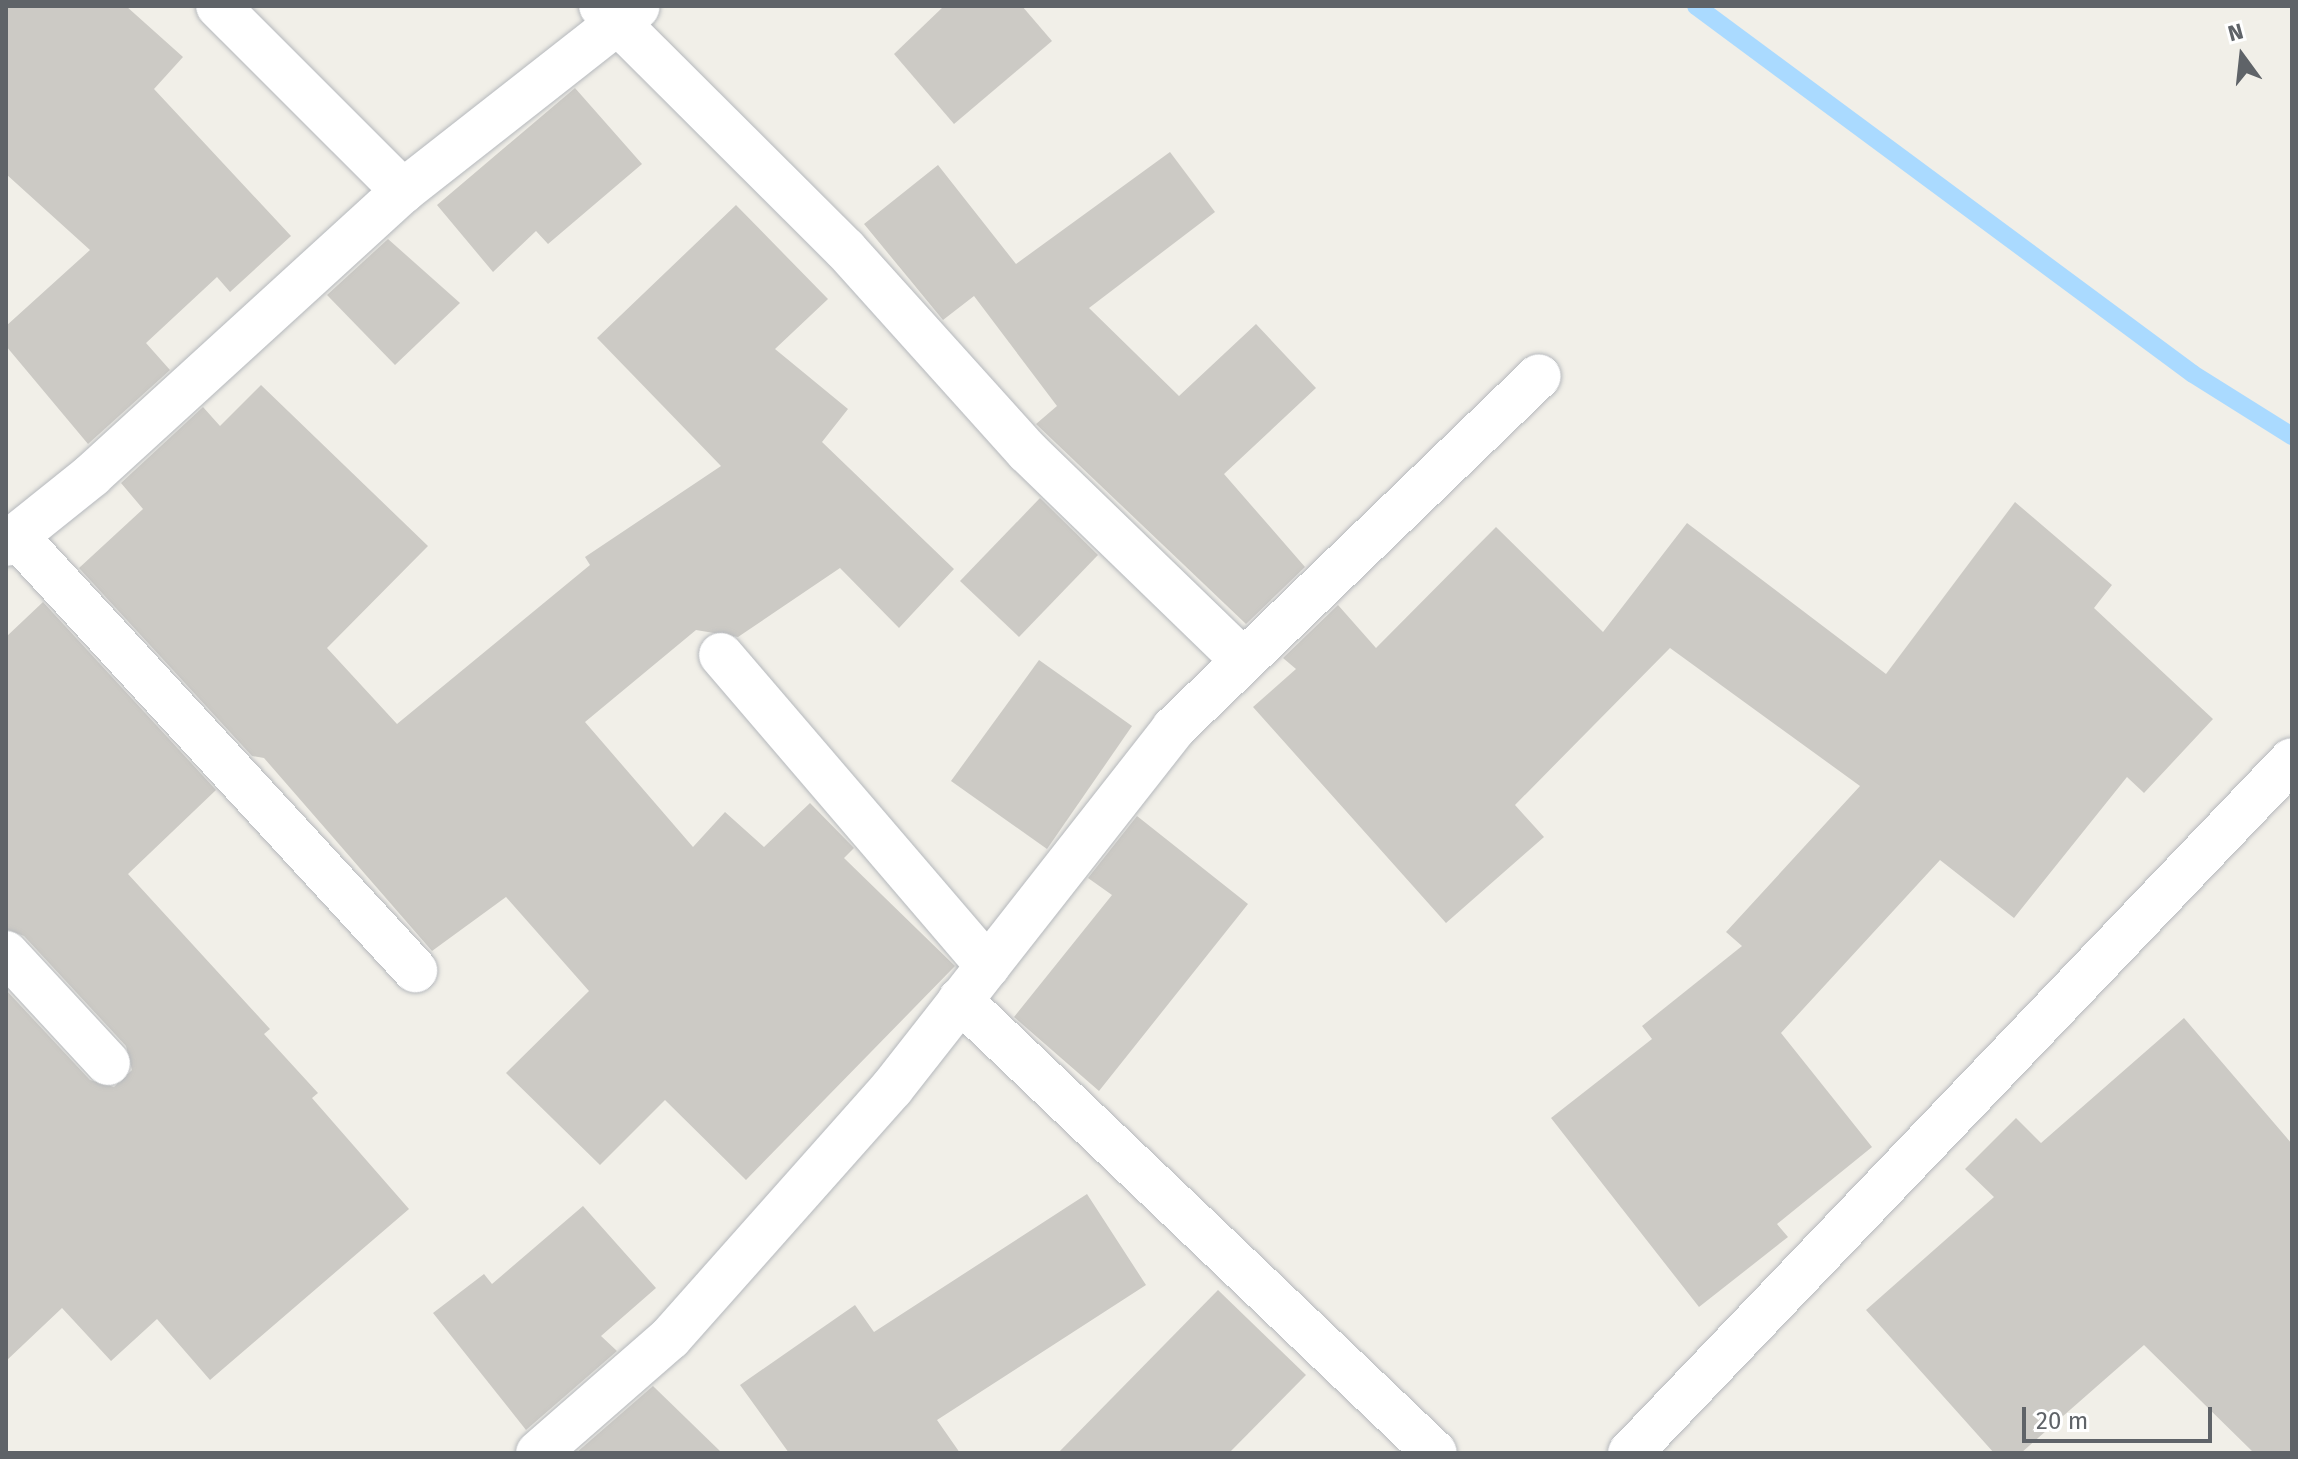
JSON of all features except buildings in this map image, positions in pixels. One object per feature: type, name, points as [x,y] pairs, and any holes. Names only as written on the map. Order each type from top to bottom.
[{"type":"street","points":[[218,6],[403,191]]},
{"type":"street","points":[[415,970],[11,540],[403,191],[618,12],[845,249],[1028,452],[1243,660]]},
{"type":"street","points":[[538,1453],[670,1338],[892,1088],[1173,729],[1539,376]]},
{"type":"street","points":[[721,655],[988,966]]},
{"type":"street","points":[[1630,1453],[2292,760]]},
{"type":"street","points":[[6,953],[108,1063]]},
{"type":"street","points":[[960,1000],[1435,1453]]},
{"type":"waterway","points":[[1696,6],[2193,374],[2292,436]]}]
